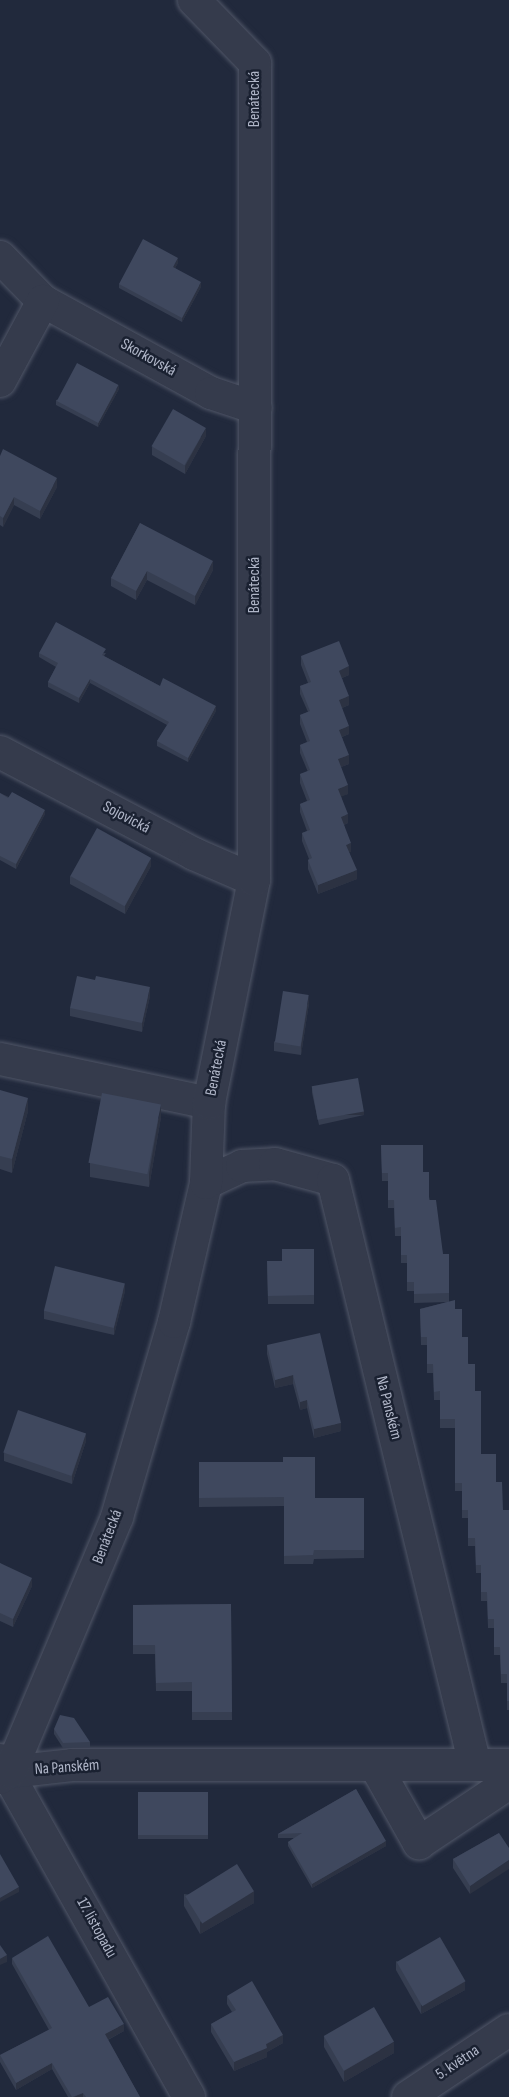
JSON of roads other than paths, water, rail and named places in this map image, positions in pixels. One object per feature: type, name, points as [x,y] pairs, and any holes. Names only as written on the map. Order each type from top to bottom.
[{"type":"street","name":"Benátecká","points":[[3,1770],[117,1517],[174,1323],[206,1183],[209,1103],[254,880],[255,63],[194,0]]},
{"type":"street","name":"Skorkovská","points":[[0,257],[43,301],[211,393],[256,408]]},
{"type":"street","points":[[0,381],[43,301]]},
{"type":"street","name":"Sojovická","points":[[0,752],[195,854],[254,880]]},
{"type":"street","name":"Benátecká","points":[[0,1059],[209,1103]]},
{"type":"street","name":"Na Panském","points":[[206,1183],[242,1166],[275,1164],[333,1180],[475,1765]]},
{"type":"street","name":"Na Panském","points":[[3,1770],[72,1765],[509,1765]]},
{"type":"street","points":[[375,1765],[419,1843],[509,1784]]},
{"type":"street","name":"17. listopadu","points":[[3,1770],[189,2097]]},
{"type":"street","name":"5. května","points":[[408,2097],[509,2030]]}]
